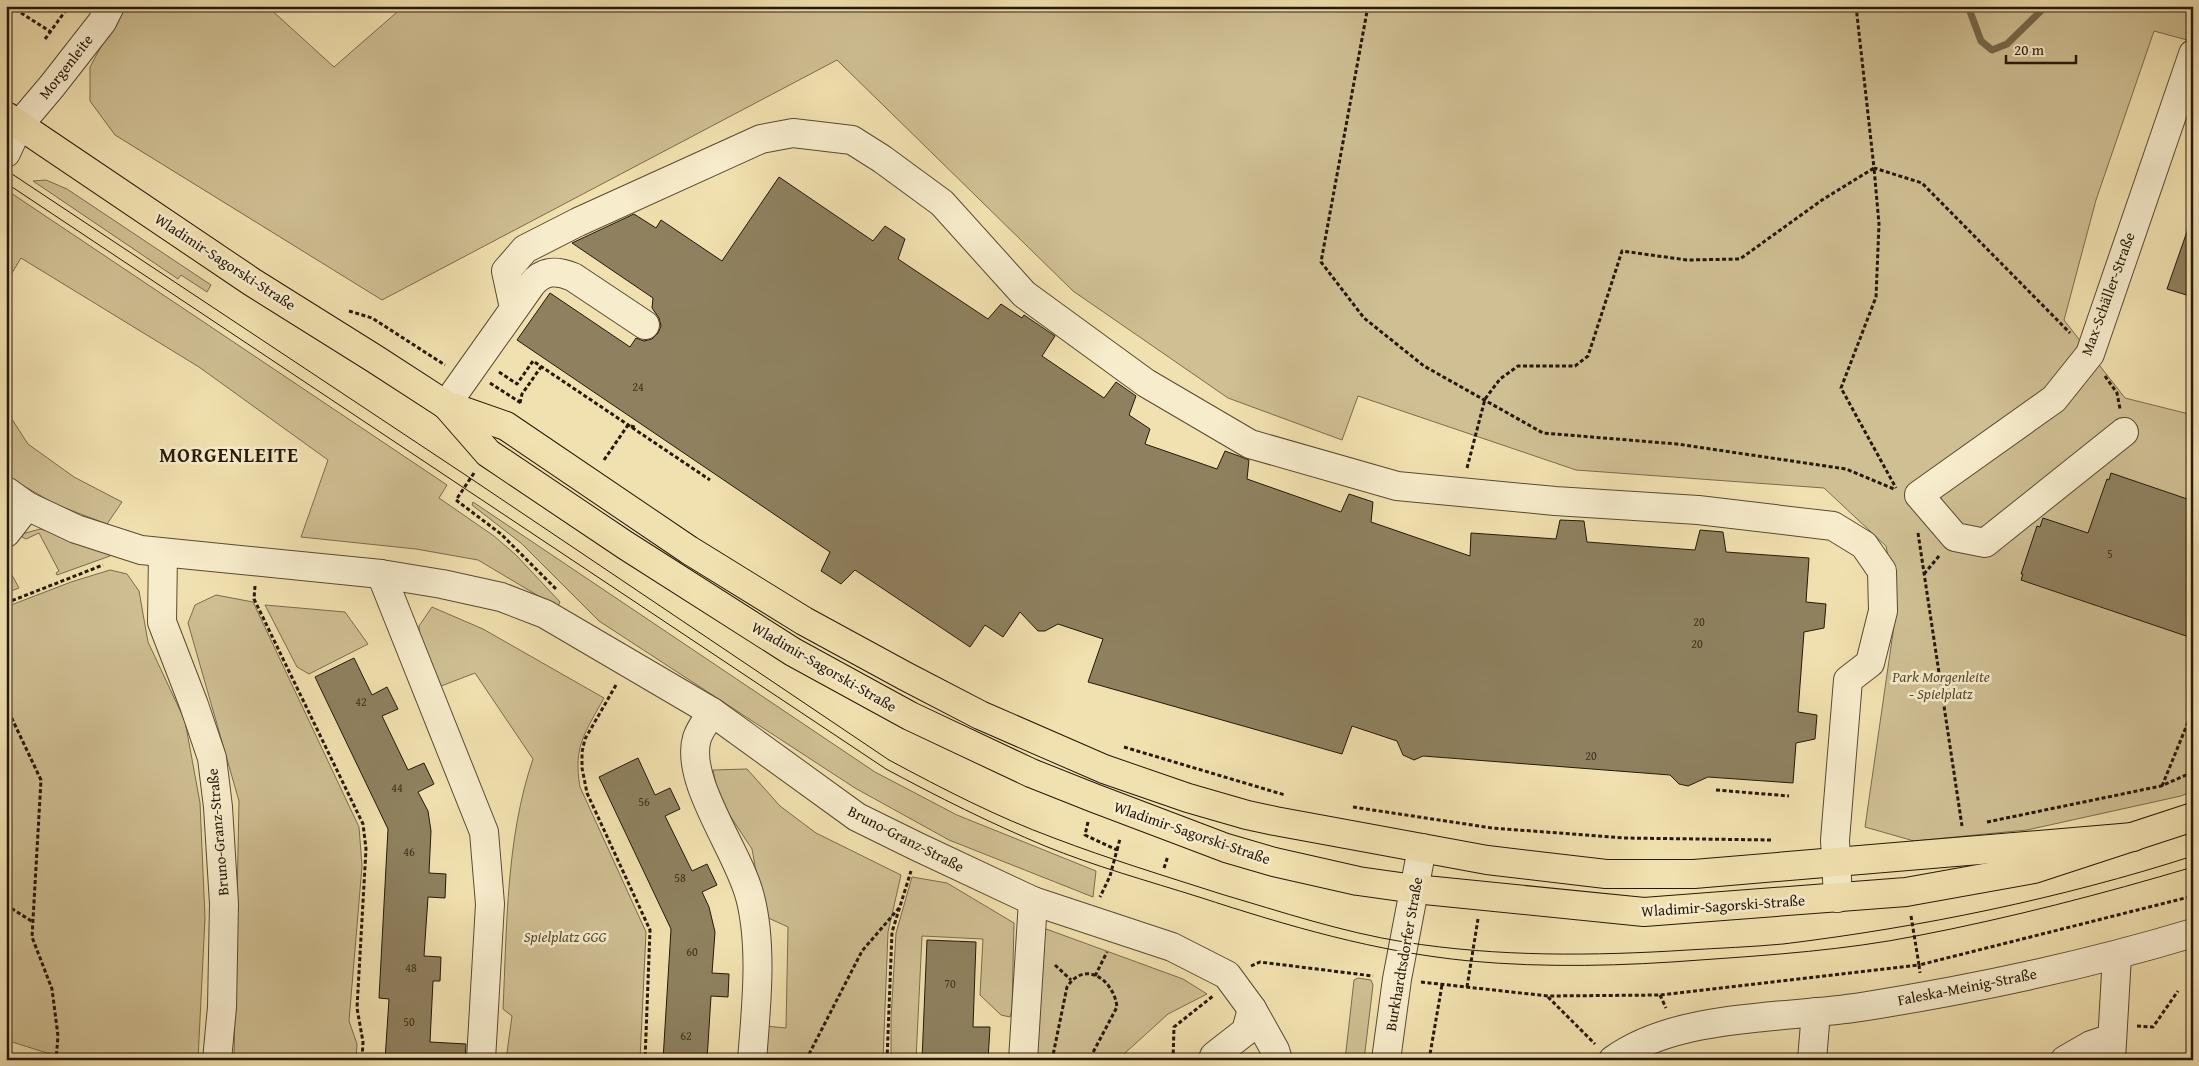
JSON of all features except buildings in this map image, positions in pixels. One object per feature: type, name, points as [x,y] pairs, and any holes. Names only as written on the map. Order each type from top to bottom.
[{"type":"main road","name":"Wladimir-Sagorski-Straße","points":[[13,120],[252,282],[376,358],[446,405],[506,426],[689,550],[804,621],[980,715],[1104,769],[1188,798],[1247,816],[1487,860],[1606,874],[1694,874],[2133,837]]},
{"type":"main road","name":"Wladimir-Sagorski-Straße","points":[[446,405],[488,453],[712,602],[785,647],[910,716],[1031,773],[1226,848],[1274,862],[1358,881],[1415,889],[1644,912],[1906,892],[2034,869],[2193,817]]},
{"type":"street","name":"Morgenleite","points":[[13,120],[52,86],[102,22],[110,6]]},
{"type":"street","name":"Max-Schäller-Straße","points":[[2124,432],[1985,543],[1955,537],[1919,494],[2054,399],[2090,354],[2193,54]]},
{"type":"street","points":[[6,153],[13,120]]},
{"type":"street","points":[[514,308],[506,271],[525,249],[578,222],[761,139],[793,133],[852,140],[882,159],[942,203],[1024,294],[1146,383],[1250,444],[1397,486],[1555,501],[1698,510],[1833,526],[1864,544],[1882,571],[1883,611],[1870,663],[1848,680],[1835,834],[1838,898]]},
{"type":"street","points":[[446,405],[537,277],[547,272],[560,272],[573,277],[645,325]]},
{"type":"street","name":"Bruno-Granz-Straße","points":[[6,533],[16,499],[76,529],[129,547],[163,553],[381,574],[442,584],[501,597],[545,614],[712,712],[857,816],[918,848],[1033,900],[1172,947],[1229,978],[1252,1009],[1275,1050],[1278,1060]]},
{"type":"street","name":"Bruno-Granz-Straße","points":[[163,553],[162,622],[212,758],[218,807],[224,904],[222,1007],[218,1060]]},
{"type":"street","points":[[381,574],[484,832],[490,904],[481,1060]]},
{"type":"street","points":[[712,712],[697,738],[694,759],[698,782],[734,854],[750,898],[757,965],[757,1000],[752,1060]]},
{"type":"street","name":"Burkhardtsdorfer Straße","points":[[1386,1060],[1398,979],[1422,848]]},
{"type":"street","points":[[1023,1060],[1033,900]]},
{"type":"street","name":"Faleska-Meinig-Straße","points":[[1605,1053],[1627,1049],[1701,1025],[1860,1007],[2024,978],[2117,956],[2193,933]]},
{"type":"street","points":[[2065,1060],[2091,1045],[2112,1049],[2117,956]]},
{"type":"street","points":[[1213,1060],[1214,1056],[1246,1031],[1252,1009]]},
{"type":"street","points":[[1812,1060],[1816,1012]]},
{"type":"path","points":[[10,6],[51,32]]},
{"type":"path","points":[[45,39],[69,6]]},
{"type":"path","points":[[1368,6],[1321,262],[1364,318],[1424,366],[1543,433],[1677,444],[1846,469],[1897,490],[1841,388],[1876,297],[1879,224],[1856,6]]},
{"type":"path","points":[[1472,446],[1485,399],[1500,379],[1518,366],[1575,366],[1588,356],[1622,250],[1687,260],[1740,259],[1822,200],[1874,168],[1922,183],[2090,354],[2117,393],[2124,432]]},
{"type":"path","points":[[496,370],[517,384],[533,362],[710,480]]},
{"type":"path","points":[[520,402],[522,394],[541,367]]},
{"type":"path","points":[[467,376],[488,382],[528,408]]},
{"type":"path","points":[[628,426],[637,428]]},
{"type":"path","points":[[604,460],[628,426]]},
{"type":"path","points":[[596,455],[612,465]]},
{"type":"path","points":[[477,468],[456,500],[513,544],[564,597]]},
{"type":"path","points":[[1917,525],[1962,827]]},
{"type":"path","points":[[256,562],[254,599],[363,824],[366,849],[357,1008],[363,1042],[362,1060]]},
{"type":"path","points":[[6,603],[105,564]]},
{"type":"path","points":[[31,586],[34,592]]},
{"type":"path","points":[[629,663],[585,739],[582,752],[582,768],[587,793],[650,930],[645,1060]]},
{"type":"path","points":[[6,706],[41,780],[32,937],[52,988],[58,1036],[56,1060]]},
{"type":"path","points":[[2162,786],[2193,710]]},
{"type":"path","points":[[1124,746],[1292,796]]},
{"type":"path","points":[[1980,823],[2162,786],[2193,772]]},
{"type":"path","points":[[1716,790],[1789,796]]},
{"type":"path","points":[[1094,798],[1085,835],[1118,852]]},
{"type":"path","points":[[1352,807],[1492,828],[1625,838],[1782,840]]},
{"type":"path","points":[[1953,828],[1971,825]]},
{"type":"path","points":[[1089,920],[1110,876],[1120,839]]},
{"type":"path","points":[[887,1060],[892,932],[918,848]]},
{"type":"path","points":[[1164,868],[1168,856]]},
{"type":"path","points":[[1173,1060],[1174,1027],[1229,978],[1260,962],[1442,985],[1548,996],[1660,995],[1919,965],[2193,896]]},
{"type":"path","points":[[6,905],[33,922]]},
{"type":"path","points":[[806,1060],[862,951],[900,906]]},
{"type":"path","points":[[1919,965],[1924,995]]},
{"type":"path","points":[[1052,1060],[1067,986],[1071,980],[1079,975],[1088,974],[1099,977],[1112,989],[1117,1007],[1089,1060]]},
{"type":"path","points":[[1429,1060],[1442,985]]},
{"type":"path","points":[[2153,1027],[2178,991]]},
{"type":"path","points":[[1548,996],[1605,1053]]},
{"type":"green space","name":"Park Morgenleite - Spielplatz","points":[[123,6],[267,6],[334,67],[404,6],[2193,6],[2193,29],[2187,40],[2154,31],[2096,200],[2064,320],[2125,398],[2193,415],[2193,791],[2181,796],[2027,830],[1914,841],[1865,827],[1897,605],[1886,546],[1824,488],[1576,470],[1358,396],[1342,440],[1228,398],[1073,291],[837,60],[382,300],[115,135],[90,101],[90,67]]},
{"type":"green space","points":[[46,180],[67,189],[211,285],[207,292],[181,275],[178,279],[33,181]]},
{"type":"green space","points":[[11,193],[447,485],[439,498],[494,536],[516,555],[560,602],[558,606],[478,560],[416,549],[301,537],[328,460],[199,367],[21,258],[6,283],[6,197]]},
{"type":"green space","points":[[6,410],[28,444],[74,477],[122,502],[107,524],[57,505],[8,477],[6,474]]},
{"type":"green space","points":[[473,502],[875,772],[957,815],[1096,871],[1093,897],[949,840],[855,788],[599,621],[521,543],[472,505]]},
{"type":"green space","points":[[40,529],[67,536],[110,552],[110,556],[57,575],[56,573],[59,571],[39,533],[26,539],[22,537],[22,534]]},
{"type":"green space","points":[[6,564],[19,588],[6,593]]},
{"type":"green space","points":[[110,570],[127,574],[139,591],[148,642],[185,721],[200,803],[205,918],[198,1060],[69,1060],[6,1040],[6,607],[71,582]]},
{"type":"green space","points":[[216,595],[253,602],[359,827],[362,866],[349,1021],[357,1044],[356,1060],[234,1060],[239,801],[188,623],[195,605]]},
{"type":"green space","points":[[265,605],[345,612],[368,644],[309,674],[297,667]]},
{"type":"green space","name":"Spielplatz GGG","points":[[432,607],[483,629],[604,698],[582,740],[578,773],[580,787],[646,932],[640,1060],[506,1060],[512,1016],[503,1009],[509,882],[517,820],[533,759],[475,673],[436,688],[421,654],[419,626]]},
{"type":"green space","points":[[747,769],[780,806],[816,833],[901,875],[888,932],[883,1060],[762,1060],[765,1026],[786,1028],[788,927],[764,916],[752,849],[719,799],[713,770]]},
{"type":"green space","points":[[912,877],[947,883],[1014,923],[1012,1009],[1010,1017],[1001,1015],[980,995],[983,939],[922,936],[916,1060],[891,1060],[891,1018],[896,933]]},
{"type":"green space","points":[[1038,926],[1183,979],[1207,994],[1168,1014],[1125,1053],[1124,1060],[1031,1060]]},
{"type":"green space","points":[[1358,978],[1371,980],[1373,985],[1364,1060],[1345,1060],[1354,980]]},
{"type":"waterway","points":[[1968,6],[1981,41],[1992,50],[2007,44],[2046,6]]},
{"type":"tram line","points":[[6,170],[470,478],[889,760],[970,802],[1033,830],[1116,860],[1221,894],[1335,927],[1381,938],[1439,947],[1546,954],[1653,952],[1783,944],[1938,920],[2092,886],[2193,856]]},
{"type":"tram line","points":[[6,183],[886,769],[925,790],[1025,837],[1121,873],[1299,928],[1401,951],[1470,961],[1527,965],[1585,965],[1642,964],[1754,956],[1889,941],[2021,913],[2193,867]]},
{"type":"district","name":"MORGENLEITE","points":[[229,455]]}]
